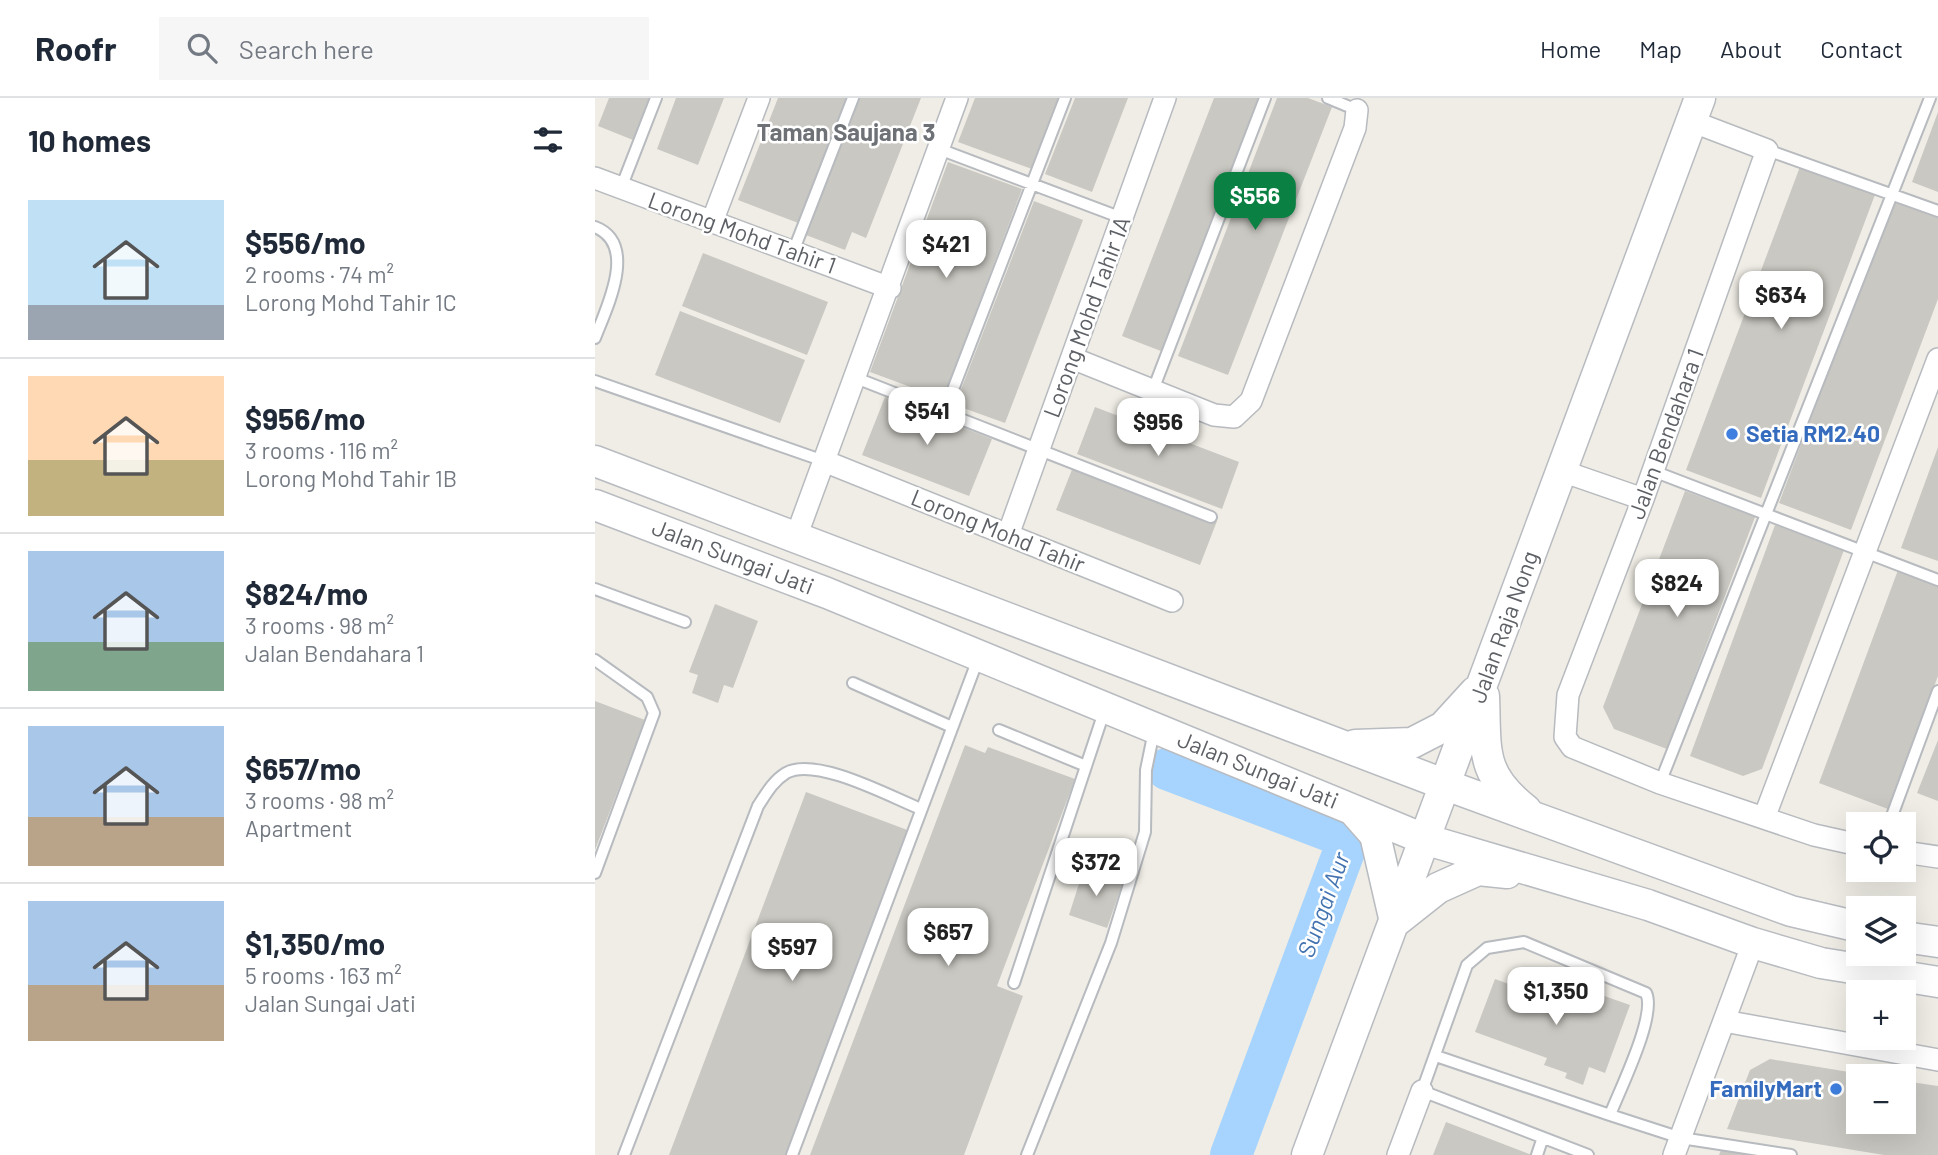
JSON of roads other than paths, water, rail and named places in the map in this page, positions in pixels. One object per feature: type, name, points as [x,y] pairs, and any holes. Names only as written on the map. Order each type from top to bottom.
[{"type":"main road","name":"Jalan Raja Nong","points":[[1307,1155],[1695,109]]},
{"type":"main road","name":"Jalan Sungai Jati","points":[[595,461],[1446,785],[1791,911],[1846,924]]},
{"type":"main road","name":"Jalan Sungai Jati","points":[[595,505],[827,593],[1424,839],[1648,905],[1753,943],[1821,963],[1938,982]]},
{"type":"main road","points":[[1341,745],[1412,743],[1443,727],[1484,682]]},
{"type":"main road","points":[[1484,682],[1489,768],[1502,791],[1539,819]]},
{"type":"main road","points":[[1351,808],[1375,835],[1395,922],[1438,888],[1478,870],[1549,877]]},
{"type":"street","points":[[712,222],[759,98]]},
{"type":"street","points":[[796,537],[890,288],[957,98]]},
{"type":"street","name":"Lorong Mohd Tahir 1A","points":[[1008,535],[1165,98]]},
{"type":"street","points":[[1695,109],[1767,150]]},
{"type":"street","points":[[1072,358],[1214,415],[1234,417],[1251,401],[1355,128],[1357,110]]},
{"type":"street","name":"Jalan Bendahara 1","points":[[1767,150],[1643,499],[1568,695],[1565,737],[1572,747],[1660,783],[1814,835],[1846,842]]},
{"type":"street","name":"Lorong Mohd Tahir 1","points":[[595,178],[890,288]]},
{"type":"street","points":[[1764,818],[1938,359]]},
{"type":"street","name":"Lorong Mohd Tahir","points":[[824,461],[1172,601]]},
{"type":"street","points":[[1562,471],[1643,499]]},
{"type":"street","points":[[1916,854],[1938,857]]},
{"type":"street","points":[[1677,1146],[1753,943]]},
{"type":"street","points":[[1724,1021],[1938,1060]]},
{"type":"street","points":[[1398,1155],[1422,1091]]},
{"type":"lane","points":[[621,188],[656,98]]},
{"type":"lane","points":[[793,252],[853,98]]},
{"type":"lane","points":[[944,413],[1065,98]]},
{"type":"lane","points":[[1153,390],[1265,98]]},
{"type":"lane","points":[[1328,98],[1357,110]]},
{"type":"lane","points":[[1660,783],[1930,98]]},
{"type":"lane","points":[[939,149],[1122,218]]},
{"type":"lane","points":[[1767,150],[1938,211]]},
{"type":"lane","points":[[595,227],[615,246],[618,275],[595,338]]},
{"type":"lane","points":[[856,379],[1211,517]]},
{"type":"lane","points":[[595,381],[824,461]]},
{"type":"lane","points":[[1653,471],[1938,580]]},
{"type":"lane","points":[[595,589],[685,622]]},
{"type":"lane","points":[[792,1155],[979,656]]},
{"type":"lane","points":[[595,660],[647,697],[654,713],[595,873]]},
{"type":"lane","points":[[853,683],[952,727]]},
{"type":"lane","points":[[1893,812],[1938,691]]},
{"type":"lane","points":[[1014,983],[1105,709]]},
{"type":"lane","points":[[1027,1155],[1111,943],[1145,832],[1146,770],[1155,729]]},
{"type":"lane","points":[[999,730],[1086,766]]},
{"type":"lane","points":[[624,1155],[758,806],[775,781],[789,772],[803,768],[830,773],[921,809]]},
{"type":"lane","points":[[1588,1155],[1542,1140],[1422,1091],[1467,965],[1487,948],[1524,942],[1646,993],[1650,1002],[1646,1022],[1610,1115]]},
{"type":"lane","points":[[1436,1056],[1610,1115],[1677,1146],[1791,1155]]},
{"type":"lane","points":[[1537,1155],[1542,1140]]},
{"type":"waterway","name":"Sungai Aur","points":[[1167,769],[1349,838],[1231,1155]]},
{"type":"place","name":"Setia RM2.40","points":[[1732,434]]},
{"type":"place","name":"FamilyMart","points":[[1836,1089]]},
{"type":"district","name":"Taman Saujana 3","points":[[846,133]]}]
